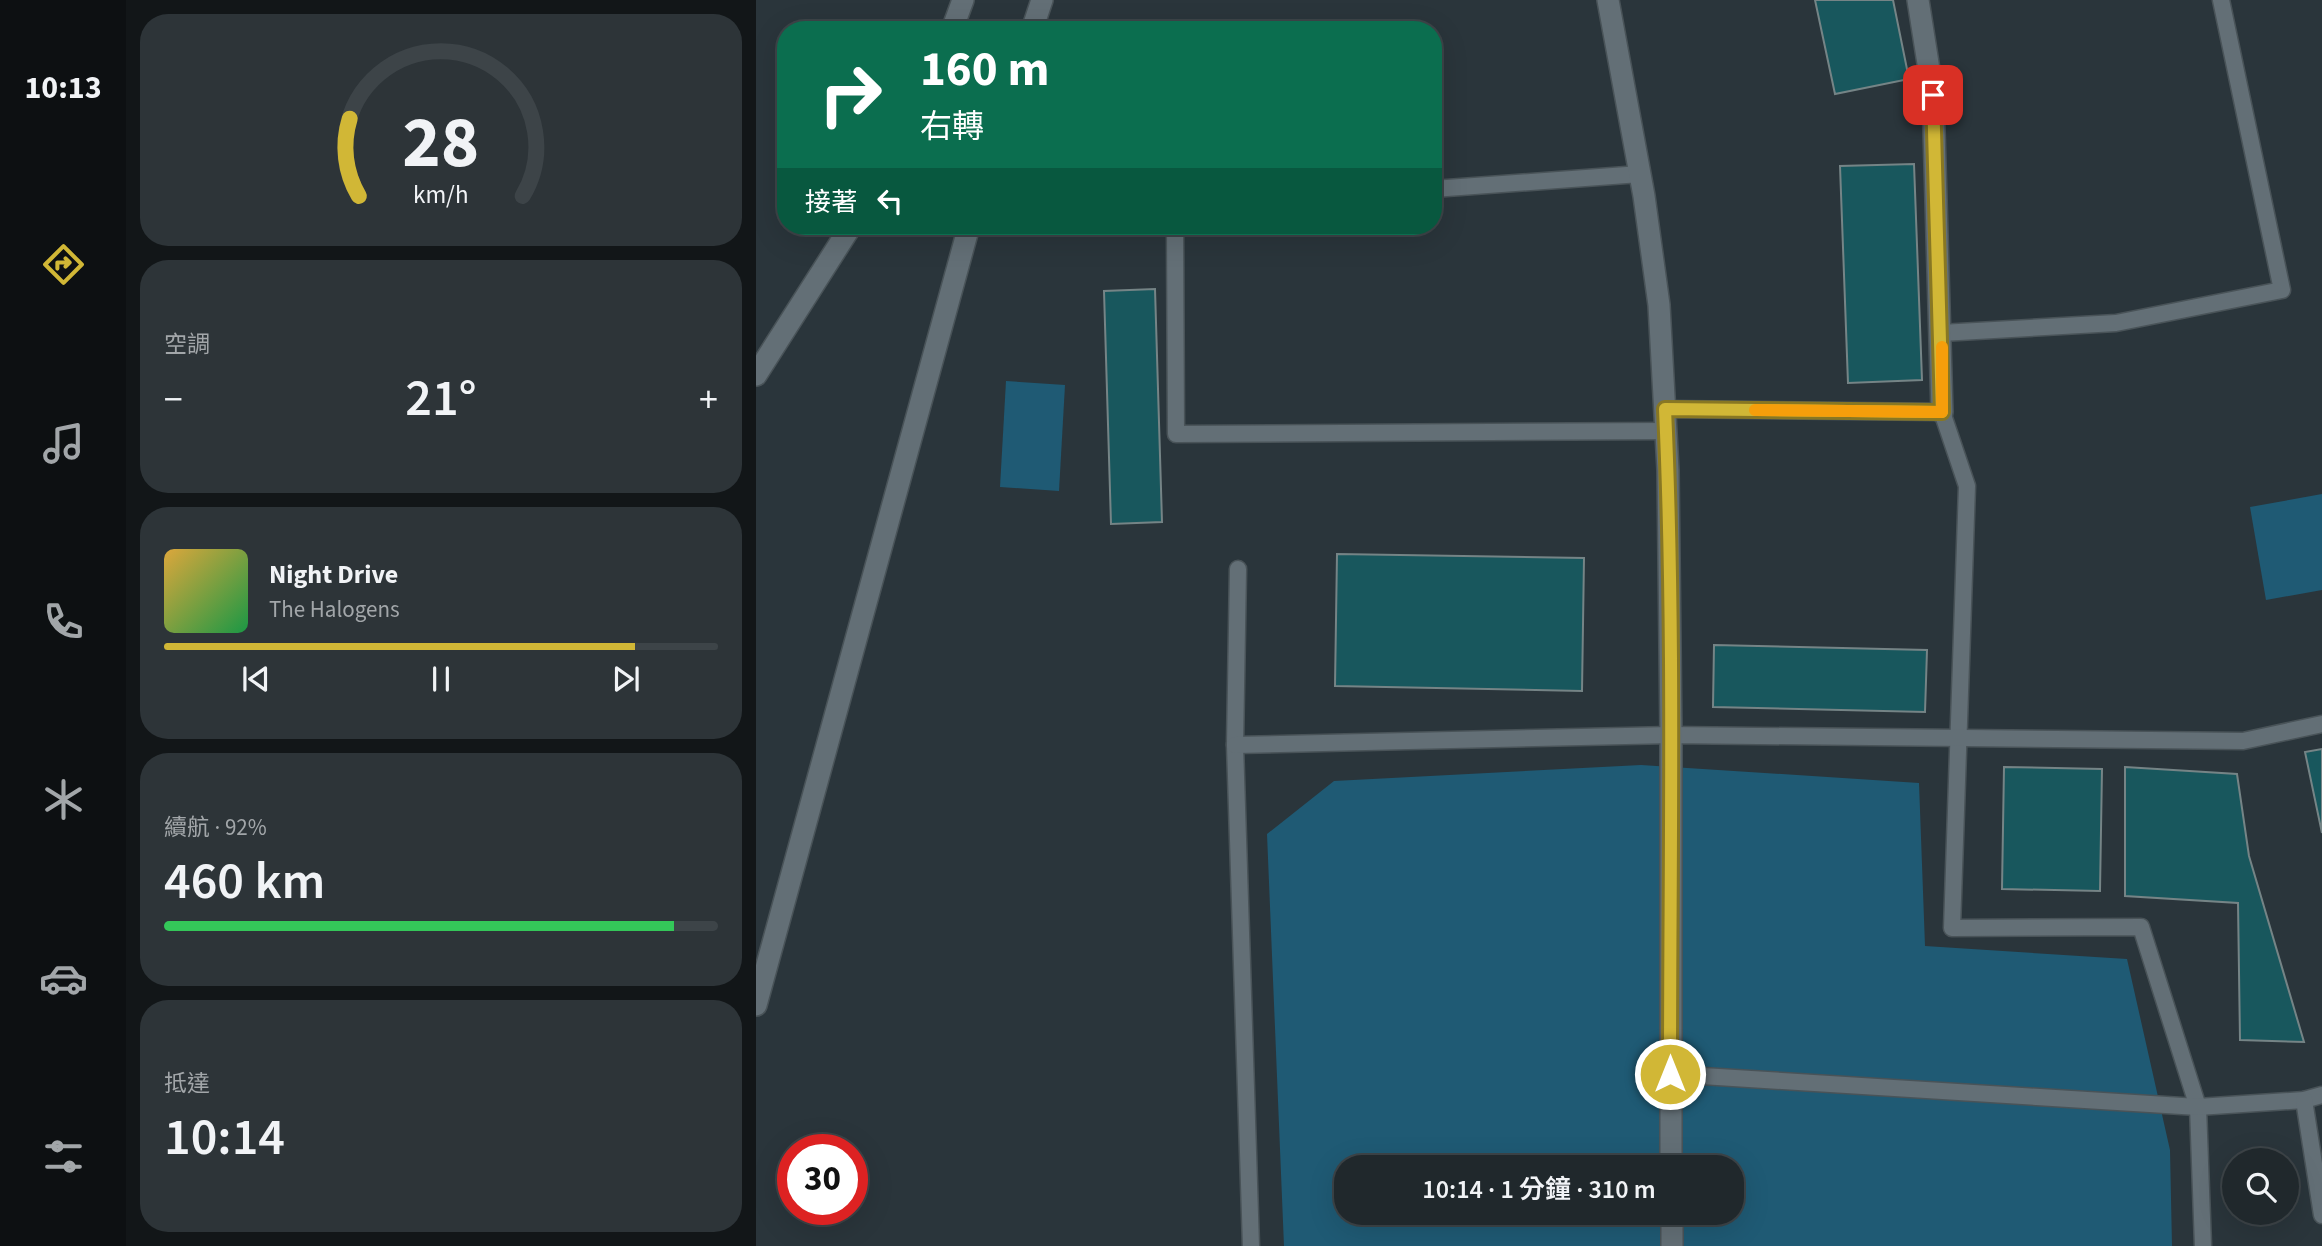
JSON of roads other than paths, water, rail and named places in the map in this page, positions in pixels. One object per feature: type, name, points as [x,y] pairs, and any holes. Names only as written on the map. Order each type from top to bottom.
[{"type":"street","points":[[955,21],[963,0]]},
{"type":"street","points":[[1035,21],[1042,0]]},
{"type":"street","points":[[1608,0],[1640,174],[1659,305],[1665,409],[1671,735],[1671,1155]]},
{"type":"street","points":[[1918,0],[1933,95],[1942,412]]},
{"type":"street","points":[[756,375],[845,235]]},
{"type":"street","points":[[756,1004],[968,235]]},
{"type":"street","points":[[1672,1225],[1672,1246]]},
{"type":"lane","points":[[1941,333],[2116,323],[2283,290],[2221,0]]},
{"type":"lane","points":[[1442,188],[1640,174]]},
{"type":"lane","points":[[1175,235],[1176,434],[1666,431]]},
{"type":"lane","points":[[1665,409],[1942,412],[1967,486],[1952,928],[2141,927],[2198,1107],[2203,1246]]},
{"type":"lane","points":[[1238,569],[1235,745],[1251,1246]]},
{"type":"lane","points":[[1235,745],[1671,735],[2243,741],[2322,724]]},
{"type":"lane","points":[[1670,1074],[2198,1107],[2304,1100],[2322,1095]]},
{"type":"lane","points":[[2304,1100],[2322,1215]]}]
